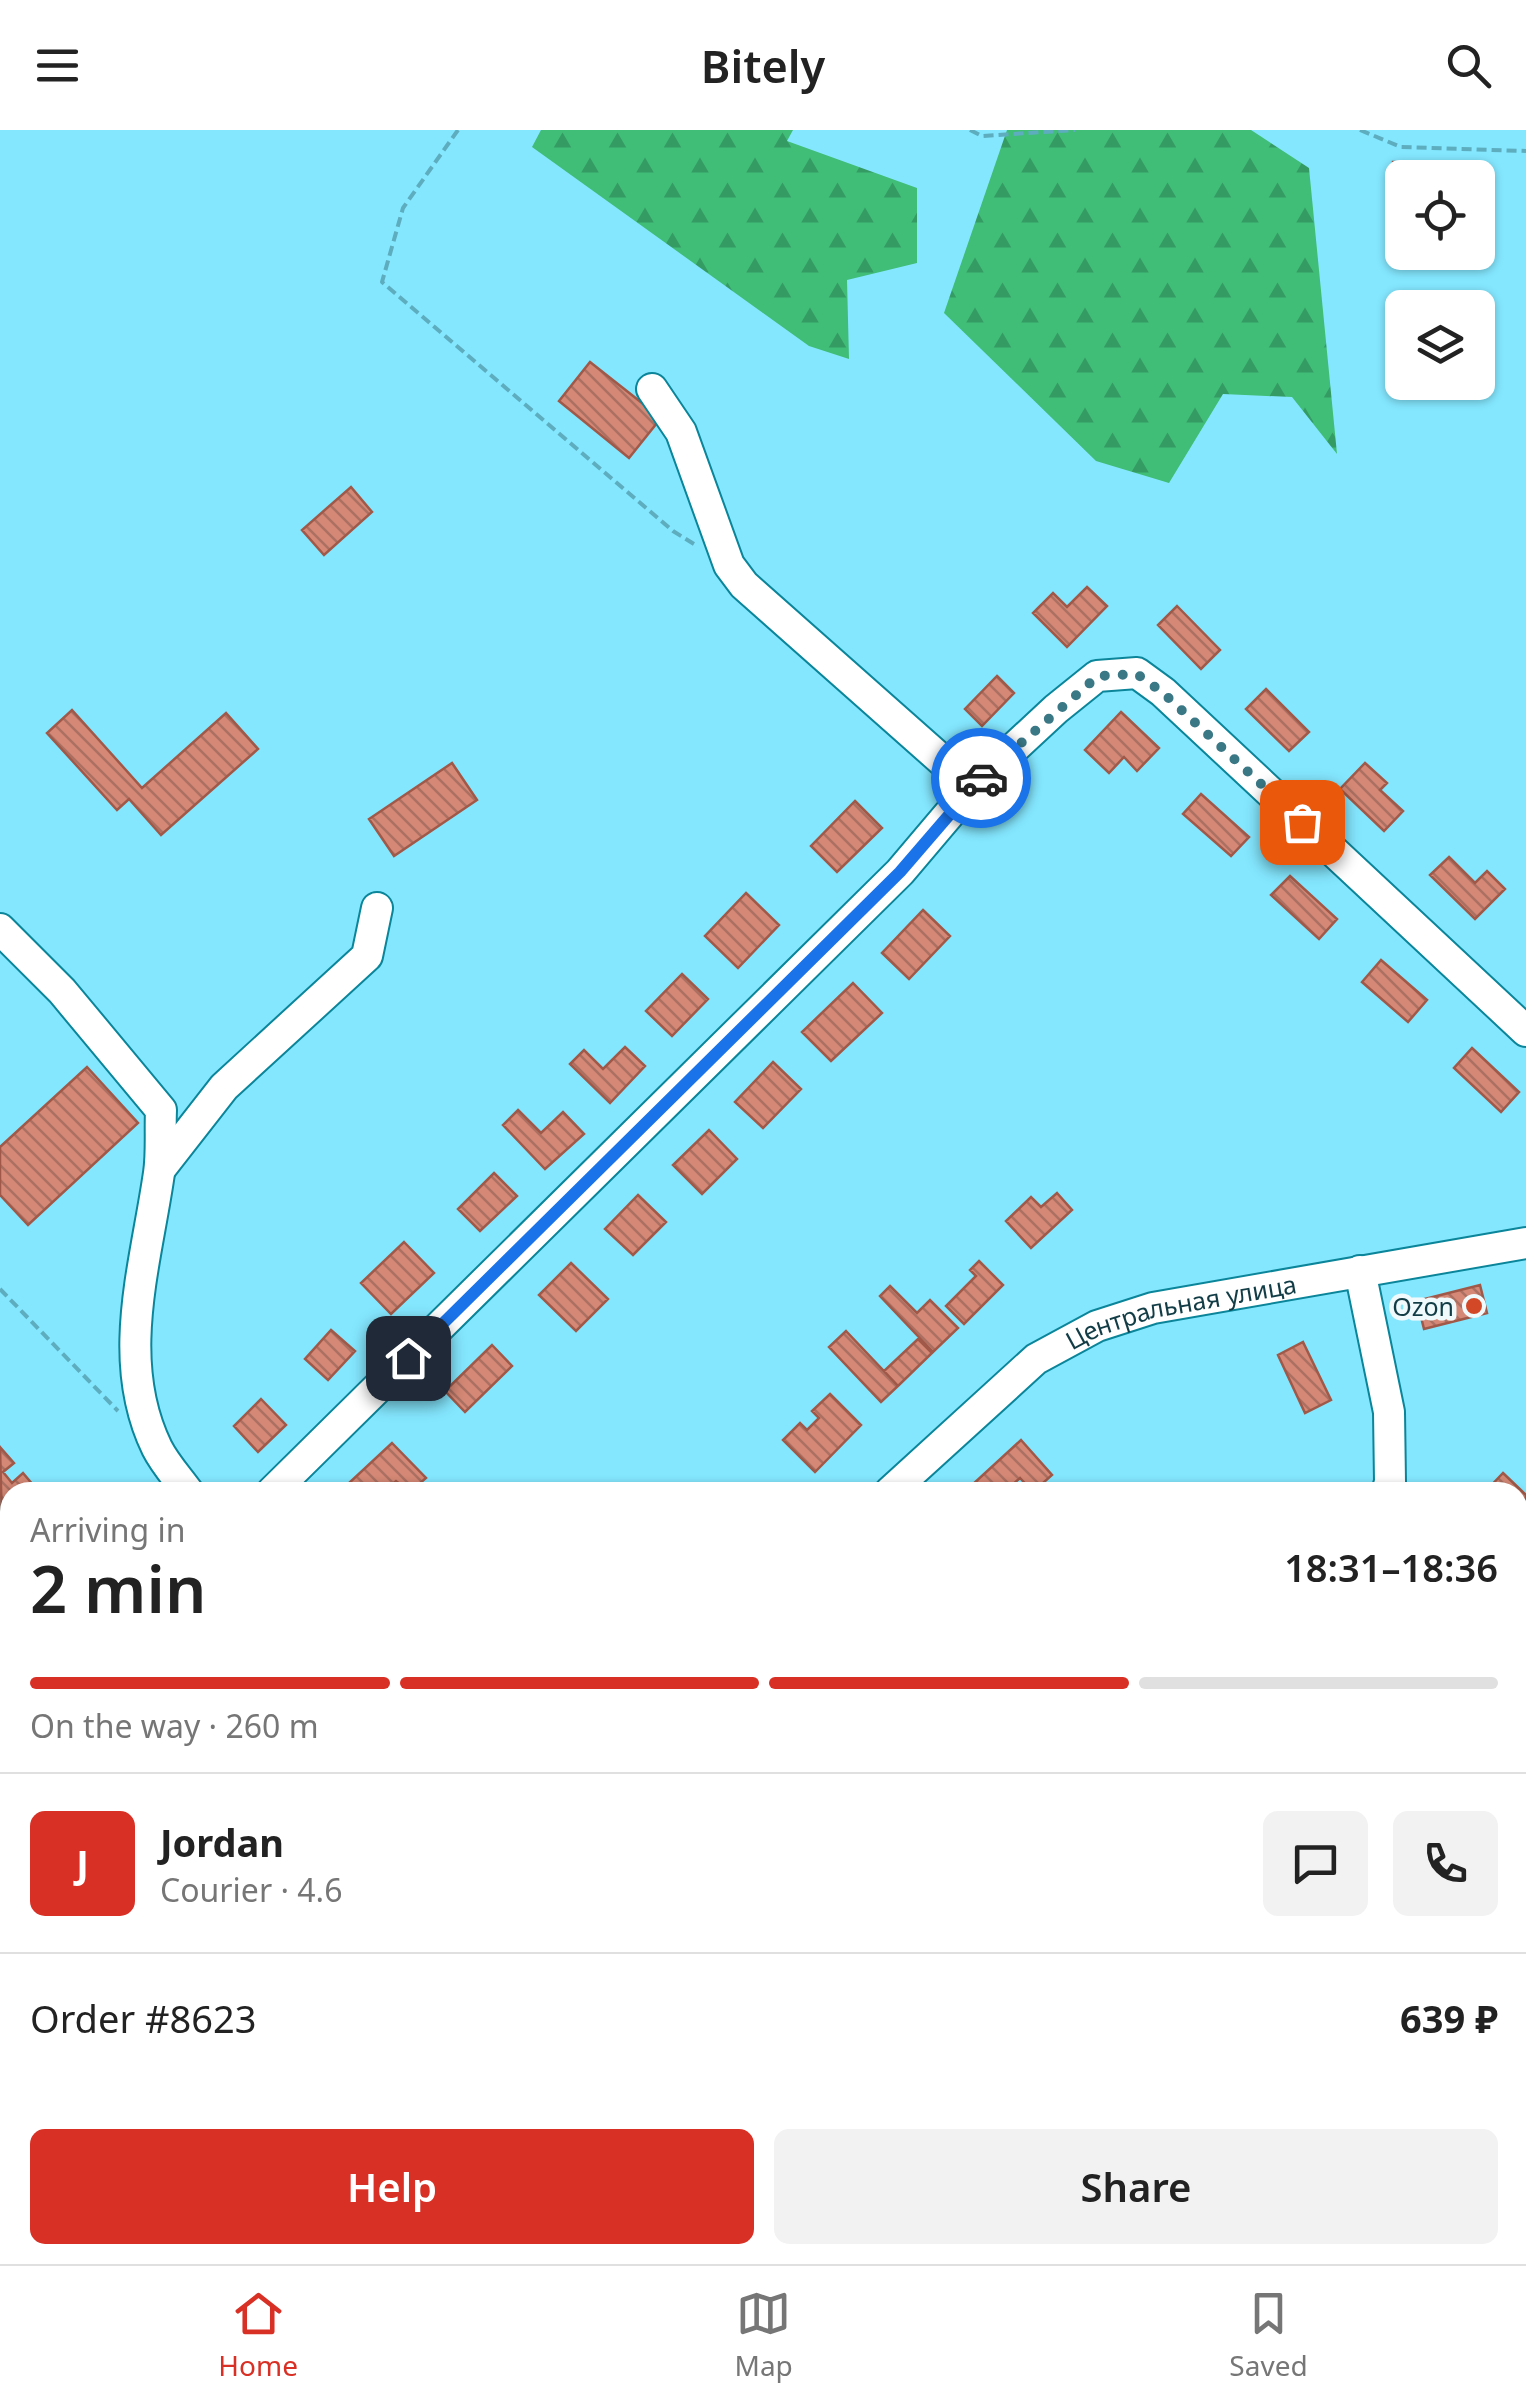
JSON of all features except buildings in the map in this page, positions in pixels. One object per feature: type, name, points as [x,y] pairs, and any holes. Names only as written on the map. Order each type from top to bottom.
[{"type":"street","points":[[652,389],[681,432],[729,565],[744,585],[972,786]]},
{"type":"street","points":[[282,1482],[900,872],[972,786],[1098,676],[1137,674],[1162,692],[1526,1032]]},
{"type":"street","points":[[160,1169],[224,1088],[368,956],[377,908]]},
{"type":"street","points":[[0,929],[62,991],[161,1110],[160,1169],[143,1259],[136,1325],[136,1377],[158,1451],[181,1482]]},
{"type":"street","name":"Центральная улица","points":[[901,1482],[1036,1359],[1097,1326],[1153,1308],[1526,1243]]},
{"type":"street","points":[[1360,1270],[1388,1412],[1390,1482]]},
{"type":"path","points":[[458,130],[403,208],[382,282],[672,530],[729,565]]},
{"type":"path","points":[[970,130],[982,136],[1075,130]]},
{"type":"path","points":[[1360,130],[1401,146],[1526,150]]},
{"type":"path","points":[[0,1289],[118,1410]]},
{"type":"green space","points":[[541,130],[793,130],[787,141],[917,188],[917,263],[847,280],[849,359],[809,346],[532,147]]},
{"type":"green space","points":[[1007,130],[1251,130],[1309,168],[1337,454],[1292,397],[1223,394],[1169,483],[1096,461],[944,313]]},
{"type":"way so far","points":[[981,778],[1098,676],[1137,674],[1162,692],[1302,822]]},
{"type":"place","name":"Ozon","points":[[1474,1306]]},
{"type":"route","points":[[408,1358],[900,872],[981,778]]}]
